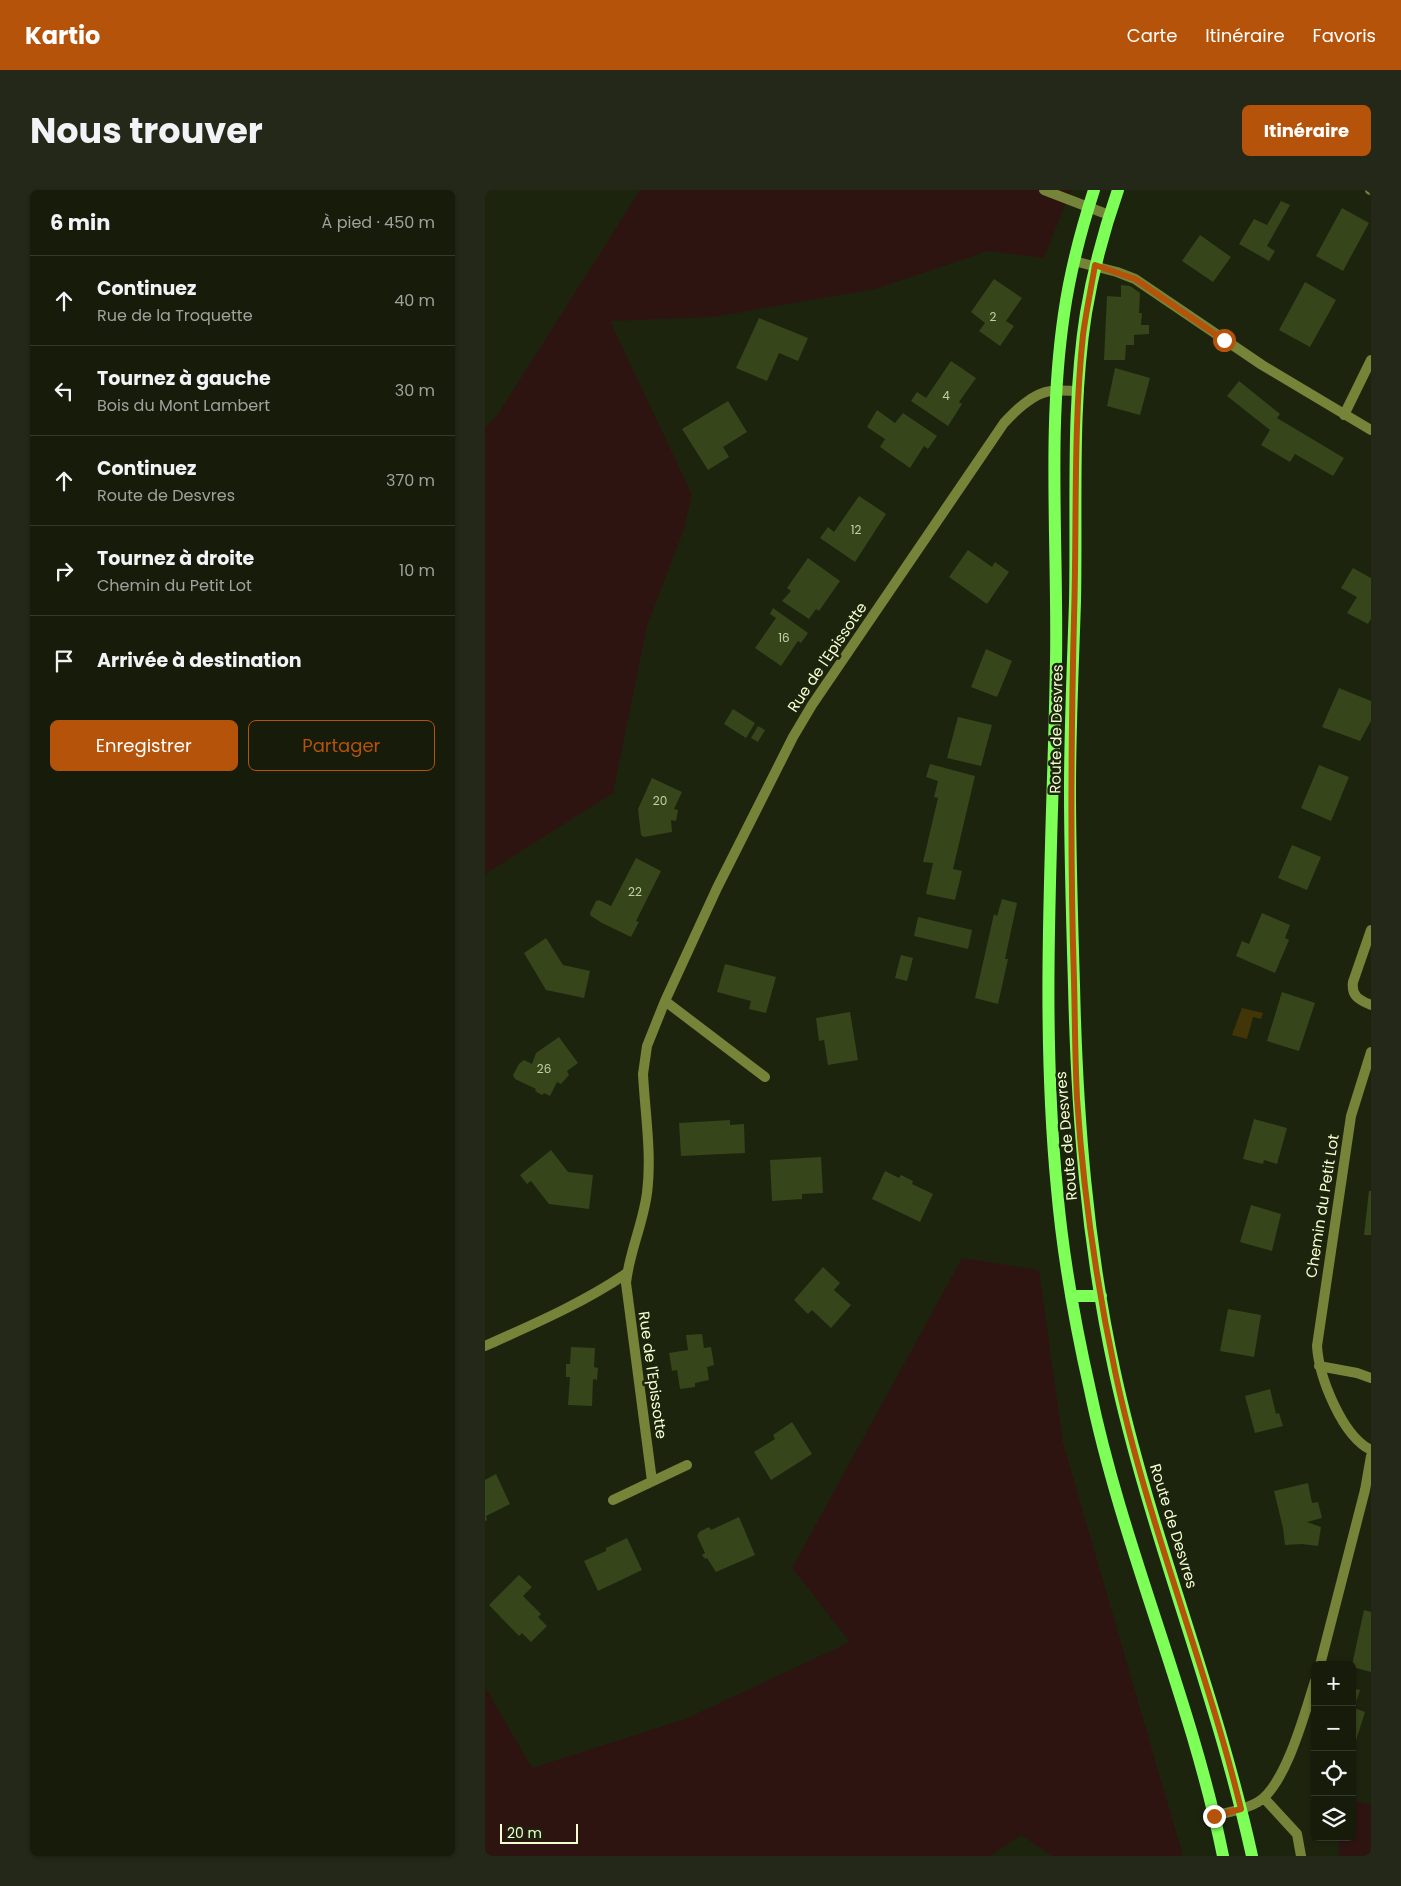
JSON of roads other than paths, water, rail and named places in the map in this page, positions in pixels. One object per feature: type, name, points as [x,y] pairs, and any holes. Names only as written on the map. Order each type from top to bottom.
[{"type":"main road","name":"Route de Desvres","points":[[1094,190],[1074,261],[1063,319],[1054,460],[1057,614],[1049,1008],[1057,1188],[1071,1296],[1107,1464],[1194,1744],[1223,1856]]},
{"type":"main road","name":"Route de Desvres","points":[[1118,190],[1095,265],[1085,316],[1079,391],[1075,486],[1076,566],[1070,792],[1077,1095],[1084,1171],[1101,1296],[1116,1376],[1135,1455],[1225,1746],[1252,1856]]},
{"type":"main road","points":[[1071,1296],[1101,1296]]},
{"type":"street","points":[[1044,190],[1109,216]]},
{"type":"street","points":[[1074,261],[1095,265],[1135,279],[1254,360],[1371,430]]},
{"type":"street","points":[[1344,415],[1371,360]]},
{"type":"street","name":"Rue de l'Epissotte","points":[[652,1481],[626,1293],[627,1273],[647,1194],[648,1163],[643,1074],[644,1060],[651,1034],[721,880],[793,737],[812,705],[1004,423],[1012,414],[1033,398],[1050,391],[1079,391]]},
{"type":"street","points":[[1371,930],[1352,989],[1359,999],[1371,1005]]},
{"type":"street","points":[[665,1001],[765,1076]]},
{"type":"street","name":"Chemin du Petit Lot","points":[[1371,1052],[1351,1116],[1317,1334],[1319,1366],[1328,1391],[1349,1431],[1359,1443],[1371,1450]]},
{"type":"street","points":[[485,1346],[558,1313],[627,1273]]},
{"type":"street","points":[[1319,1366],[1357,1373],[1371,1378]]},
{"type":"street","points":[[1321,1661],[1365,1490],[1371,1456]]},
{"type":"street","points":[[613,1500],[687,1465]]},
{"type":"street","points":[[1214,1816],[1253,1805],[1273,1788],[1287,1760],[1311,1692]]},
{"type":"street","points":[[1263,1798],[1297,1834],[1301,1856]]}]
